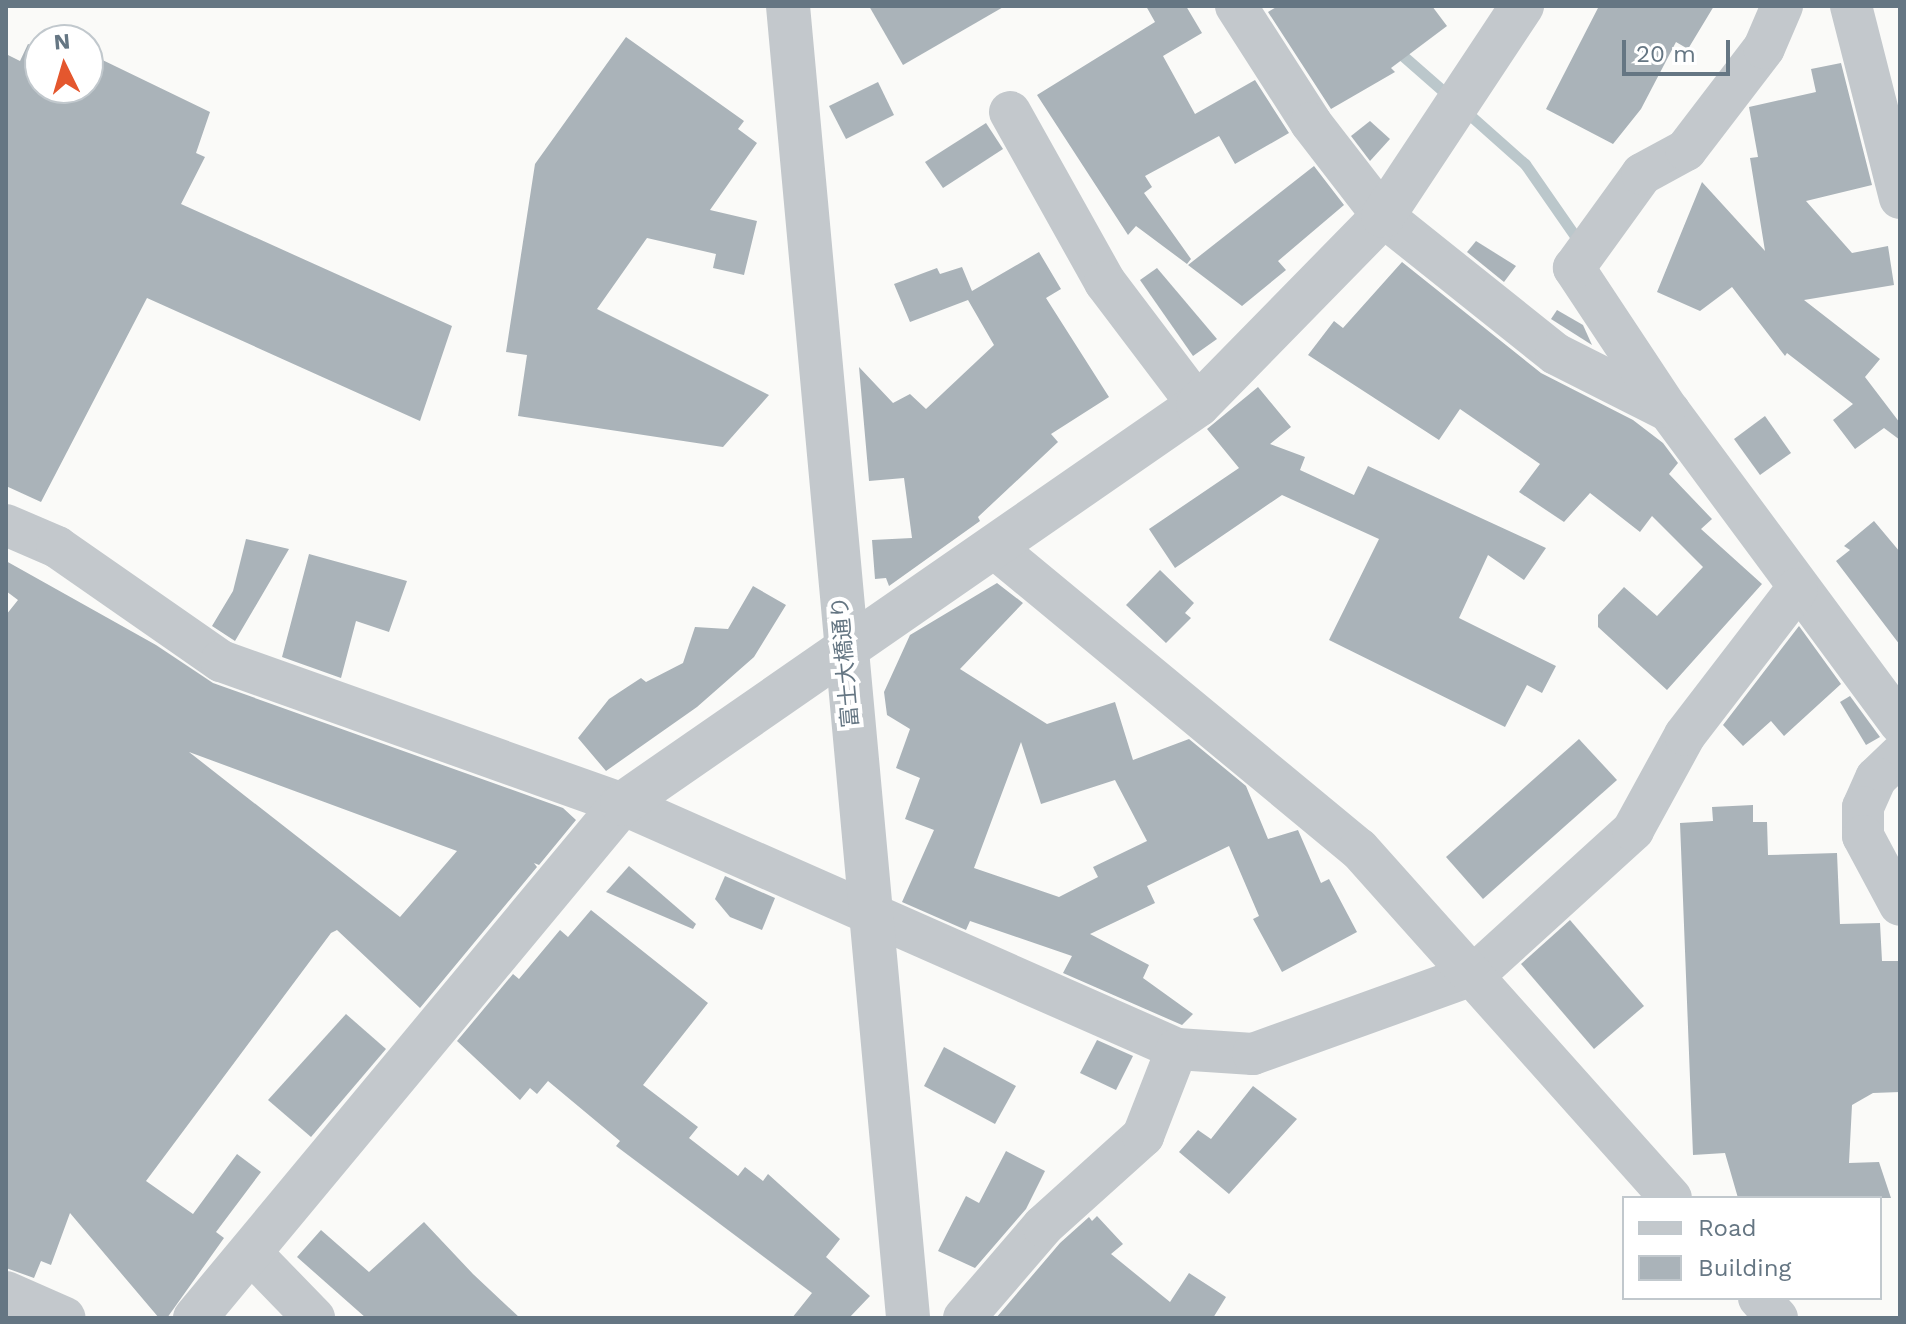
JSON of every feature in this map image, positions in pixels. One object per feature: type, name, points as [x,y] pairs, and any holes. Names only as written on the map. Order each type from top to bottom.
[{"type":"street","name":"富士大橋通り","points":[[788,6],[844,647],[908,1318]]},
{"type":"street","points":[[1236,6],[1311,123],[1383,216],[1556,354],[1669,411]]},
{"type":"street","points":[[195,1318],[253,1255],[622,804],[844,647],[996,549],[1198,405],[1383,216],[1522,6]]},
{"type":"street","points":[[1782,6],[1764,48],[1686,150],[1642,174],[1574,268],[1669,411],[1797,589],[1900,723]]},
{"type":"street","points":[[1851,6],[1900,198]]},
{"type":"street","points":[[1010,112],[1105,282],[1198,405]]},
{"type":"street","points":[[6,525],[57,547],[221,661],[622,804],[869,917],[1177,1049],[1253,1054],[1475,974],[1633,830],[1685,735],[1797,589]]},
{"type":"street","points":[[996,549],[1359,849],[1475,974],[1669,1196]]},
{"type":"street","points":[[1900,755],[1876,778],[1863,807],[1863,836],[1878,871],[1900,905]]},
{"type":"street","points":[[964,1318],[1043,1226],[1143,1136],[1177,1049]]},
{"type":"street","points":[[253,1255],[314,1318]]},
{"type":"street","points":[[6,1292],[65,1318]]},
{"type":"street","points":[[1761,1300],[1777,1318]]},
{"type":"building","points":[[869,6],[1005,6],[903,65]]},
{"type":"building","points":[[1146,6],[1186,6],[1202,33],[1163,56],[1195,114],[1255,80],[1289,133],[1235,164],[1219,136],[1145,176],[1152,187],[1144,193],[1191,259],[1187,264],[1136,226],[1128,235],[1037,95],[1155,22]]},
{"type":"building","points":[[1278,6],[1432,6],[1447,26],[1391,68],[1395,72],[1331,109],[1268,12]]},
{"type":"building","points":[[1599,6],[1714,6],[1688,49],[1676,42],[1641,109],[1613,144],[1546,109]]},
{"type":"building","points":[[626,37],[744,121],[738,129],[757,143],[710,210],[757,221],[744,275],[713,268],[716,254],[647,238],[597,309],[769,395],[723,447],[518,416],[527,355],[506,352],[535,164]]},
{"type":"building","points":[[24,52],[24,104],[104,104],[104,61],[210,112],[196,153],[205,157],[181,204],[452,326],[420,421],[147,298],[41,502],[6,486],[6,54],[20,61]]},
{"type":"building","points":[[1841,63],[1872,185],[1806,201],[1852,253],[1888,246],[1894,285],[1804,300],[1880,359],[1865,377],[1900,423],[1900,440],[1884,428],[1855,449],[1833,420],[1853,404],[1787,353],[1785,356],[1732,287],[1700,311],[1657,292],[1702,182],[1765,251],[1750,158],[1758,157],[1749,107],[1816,92],[1811,69]]},
{"type":"building","points":[[878,82],[894,115],[846,139],[829,106]]},
{"type":"building","points":[[1370,121],[1390,139],[1370,161],[1351,136]]},
{"type":"building","points":[[986,123],[1003,149],[943,188],[925,162]]},
{"type":"building","points":[[1314,166],[1344,205],[1278,261],[1286,270],[1242,306],[1188,265]]},
{"type":"building","points":[[1476,241],[1516,266],[1504,282],[1467,252]]},
{"type":"building","points":[[1039,252],[1061,289],[1046,298],[1109,397],[1051,434],[1058,442],[978,517],[980,521],[889,586],[886,578],[875,579],[872,540],[912,538],[904,478],[869,481],[859,367],[893,403],[910,394],[926,409],[994,345],[968,300],[910,322],[894,284],[937,268],[940,274],[962,267],[972,291]]},
{"type":"building","points":[[1402,262],[1541,373],[1633,420],[1663,443],[1678,463],[1669,474],[1712,519],[1701,529],[1762,584],[1667,690],[1598,627],[1598,615],[1624,587],[1657,616],[1703,567],[1652,516],[1640,532],[1590,493],[1564,522],[1519,492],[1540,464],[1460,409],[1439,440],[1308,355],[1334,321],[1343,328]]},
{"type":"building","points":[[1157,268],[1217,339],[1193,356],[1140,280]]},
{"type":"building","points":[[1557,310],[1583,325],[1592,345],[1551,319]]},
{"type":"building","points":[[1258,387],[1291,427],[1270,444],[1305,457],[1300,470],[1354,495],[1368,466],[1546,548],[1524,580],[1488,555],[1459,618],[1556,666],[1542,693],[1527,685],[1505,727],[1329,640],[1379,539],[1282,495],[1175,568],[1149,529],[1239,468],[1207,429]]},
{"type":"building","points":[[1765,416],[1791,453],[1760,475],[1734,439]]},
{"type":"building","points":[[1874,521],[1900,552],[1900,645],[1836,561],[1850,550],[1844,546]]},
{"type":"building","points":[[246,539],[289,549],[235,641],[212,626],[233,591]]},
{"type":"building","points":[[309,554],[407,581],[389,632],[356,621],[341,678],[282,657]]},
{"type":"building","points":[[6,561],[156,645],[213,683],[563,808],[576,820],[539,865],[534,863],[537,867],[420,1008],[337,930],[331,933],[146,1181],[193,1214],[237,1154],[261,1172],[216,1232],[224,1238],[167,1318],[159,1318],[70,1213],[51,1265],[41,1261],[34,1278],[6,1268],[6,615],[18,600],[6,591]],"holes":[[[189,752],[457,851],[400,917]]]},
{"type":"building","points":[[1160,570],[1194,603],[1185,613],[1191,618],[1166,643],[1126,605]]},
{"type":"building","points":[[997,583],[1023,603],[960,669],[1047,724],[1115,702],[1133,760],[1189,739],[1246,786],[1268,839],[1298,830],[1321,883],[1329,879],[1357,932],[1282,972],[1253,919],[1259,916],[1229,846],[1147,886],[1155,903],[1090,934],[1149,965],[1143,978],[1193,1014],[1182,1025],[1063,973],[1072,956],[970,921],[966,930],[902,902],[934,830],[905,819],[920,778],[896,768],[910,729],[887,715],[884,692],[910,635]],"holes":[[[1021,742],[1041,804],[1115,780],[1147,841],[1093,867],[1098,877],[1059,897],[974,868]]]},
{"type":"building","points":[[753,586],[786,605],[754,657],[697,707],[606,771],[578,738],[609,699],[641,678],[646,682],[683,663],[695,627],[728,629]]},
{"type":"building","points":[[1799,626],[1841,684],[1784,736],[1771,721],[1743,746],[1723,725]]},
{"type":"building","points":[[1850,696],[1880,737],[1866,745],[1840,702]]},
{"type":"building","points":[[1579,739],[1617,780],[1483,899],[1446,857]]},
{"type":"building","points":[[1753,805],[1753,822],[1767,822],[1768,855],[1837,853],[1840,924],[1880,923],[1882,961],[1900,961],[1900,1092],[1873,1093],[1852,1105],[1849,1163],[1879,1162],[1891,1198],[1737,1196],[1725,1153],[1693,1155],[1680,823],[1713,821],[1712,807]]},
{"type":"building","points":[[629,866],[696,924],[693,929],[606,892]]},
{"type":"building","points":[[725,876],[775,898],[762,930],[730,917],[715,899]]},
{"type":"building","points":[[591,910],[708,1003],[643,1085],[698,1127],[689,1138],[738,1176],[745,1167],[763,1181],[768,1174],[840,1239],[826,1257],[870,1296],[849,1318],[792,1318],[812,1293],[616,1146],[620,1141],[548,1081],[537,1094],[530,1088],[520,1100],[457,1041],[513,974],[519,979],[560,930],[568,937]]},
{"type":"building","points":[[1570,920],[1644,1006],[1594,1049],[1521,964]]},
{"type":"building","points":[[346,1014],[386,1049],[311,1137],[268,1100]]},
{"type":"building","points":[[1097,1040],[1133,1056],[1116,1090],[1080,1073]]},
{"type":"building","points":[[944,1047],[1016,1086],[995,1124],[924,1086]]},
{"type":"building","points":[[1253,1086],[1297,1119],[1229,1194],[1179,1152],[1198,1130],[1211,1139]]},
{"type":"building","points":[[1006,1151],[1045,1171],[1026,1209],[975,1268],[938,1251],[966,1196],[979,1203]]},
{"type":"building","points":[[1097,1216],[1123,1244],[1111,1254],[1170,1302],[1189,1273],[1226,1297],[1213,1318],[996,1318],[1060,1243],[1089,1217],[1092,1221]]},
{"type":"building","points":[[424,1222],[520,1318],[366,1318],[297,1257],[321,1230],[369,1272]]},
{"type":"waterway","points":[[1394,48],[1450,97]]},
{"type":"waterway","points":[[1463,109],[1525,164],[1582,246]]}]
